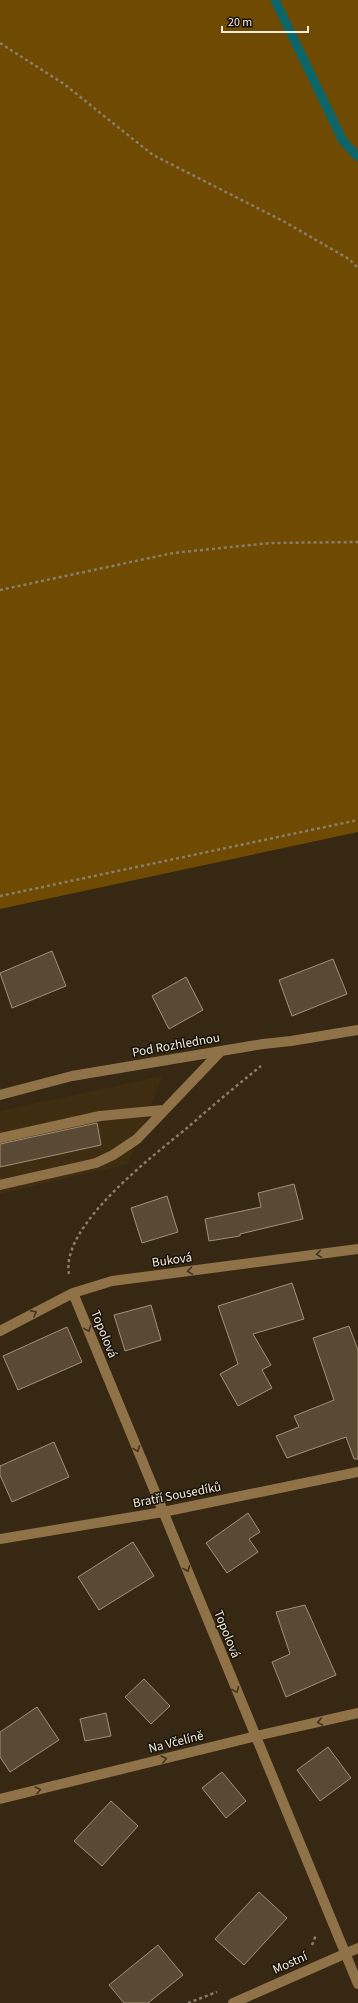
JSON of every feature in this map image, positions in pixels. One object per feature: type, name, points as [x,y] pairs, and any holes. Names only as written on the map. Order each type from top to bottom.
[{"type":"street","name":"Pod Rozhlednou","points":[[0,1095],[72,1076],[358,1030]]},
{"type":"street","points":[[0,1185],[96,1163],[113,1155],[137,1139],[163,1110],[221,1051]]},
{"type":"street","points":[[0,1138],[100,1116],[163,1110]]},
{"type":"street","name":"Buková","points":[[0,1332],[73,1293],[112,1281],[358,1249]]},
{"type":"street","name":"Topolová","points":[[73,1293],[358,1984]]},
{"type":"street","name":"Bratří Sousedíků","points":[[0,1539],[163,1512],[358,1472]]},
{"type":"street","name":"Na Včelíně","points":[[0,1799],[256,1736],[358,1713]]},
{"type":"street","name":"Mostní","points":[[233,2003],[358,1948]]},
{"type":"path","points":[[0,43],[64,84],[153,155],[285,222],[349,259],[358,268]]},
{"type":"path","points":[[0,590],[173,553],[270,543],[358,542]]},
{"type":"path","points":[[0,896],[358,820]]},
{"type":"path","points":[[73,1293],[68,1268],[75,1244],[98,1209],[125,1179],[291,1041]]},
{"type":"shaded area","points":[[0,0],[358,0],[358,832],[0,909]]},
{"type":"shaded area","points":[[162,1076],[128,1164],[0,1194],[0,1111]]},
{"type":"building","points":[[52,951],[66,986],[12,1008],[0,973]]},
{"type":"building","points":[[333,959],[347,994],[292,1016],[279,980]]},
{"type":"building","points":[[186,977],[203,1010],[169,1029],[152,996]]},
{"type":"building","points":[[97,1123],[101,1145],[0,1167],[0,1144]]},
{"type":"building","points":[[294,1184],[303,1219],[240,1234],[240,1236],[209,1241],[205,1219],[261,1207],[258,1193]]},
{"type":"building","points":[[167,1196],[178,1232],[142,1243],[131,1208]]},
{"type":"building","points":[[292,1283],[304,1319],[253,1334],[271,1365],[262,1370],[272,1388],[238,1406],[220,1374],[238,1364],[218,1306]]},
{"type":"building","points":[[151,1305],[161,1340],[125,1351],[114,1315]]},
{"type":"building","points":[[349,1326],[358,1350],[358,1459],[354,1459],[346,1437],[287,1458],[276,1436],[299,1427],[294,1416],[334,1400],[313,1338]]},
{"type":"building","points":[[67,1327],[82,1362],[18,1390],[3,1356]]},
{"type":"building","points":[[54,1442],[69,1477],[12,1502],[0,1475],[0,1466]]},
{"type":"building","points":[[248,1513],[260,1532],[249,1539],[258,1552],[227,1573],[206,1543]]},
{"type":"building","points":[[133,1542],[154,1576],[99,1610],[78,1577]]},
{"type":"building","points":[[305,1605],[336,1675],[286,1697],[272,1662],[290,1654],[276,1612]]},
{"type":"building","points":[[144,1679],[170,1706],[151,1724],[125,1697]]},
{"type":"building","points":[[37,1707],[59,1740],[10,1772],[0,1757],[0,1732]]},
{"type":"building","points":[[106,1713],[111,1736],[85,1741],[80,1719]]},
{"type":"building","points":[[328,1747],[351,1778],[320,1801],[297,1770]]},
{"type":"building","points":[[222,1772],[246,1801],[226,1818],[202,1788]]},
{"type":"building","points":[[111,1801],[138,1826],[102,1866],[74,1841]]},
{"type":"building","points":[[259,1892],[287,1918],[244,1965],[215,1939]]},
{"type":"building","points":[[158,1945],[183,1975],[148,2003],[124,2003],[109,1985]]},
{"type":"waterway","points":[[275,0],[343,141],[358,157]]}]
